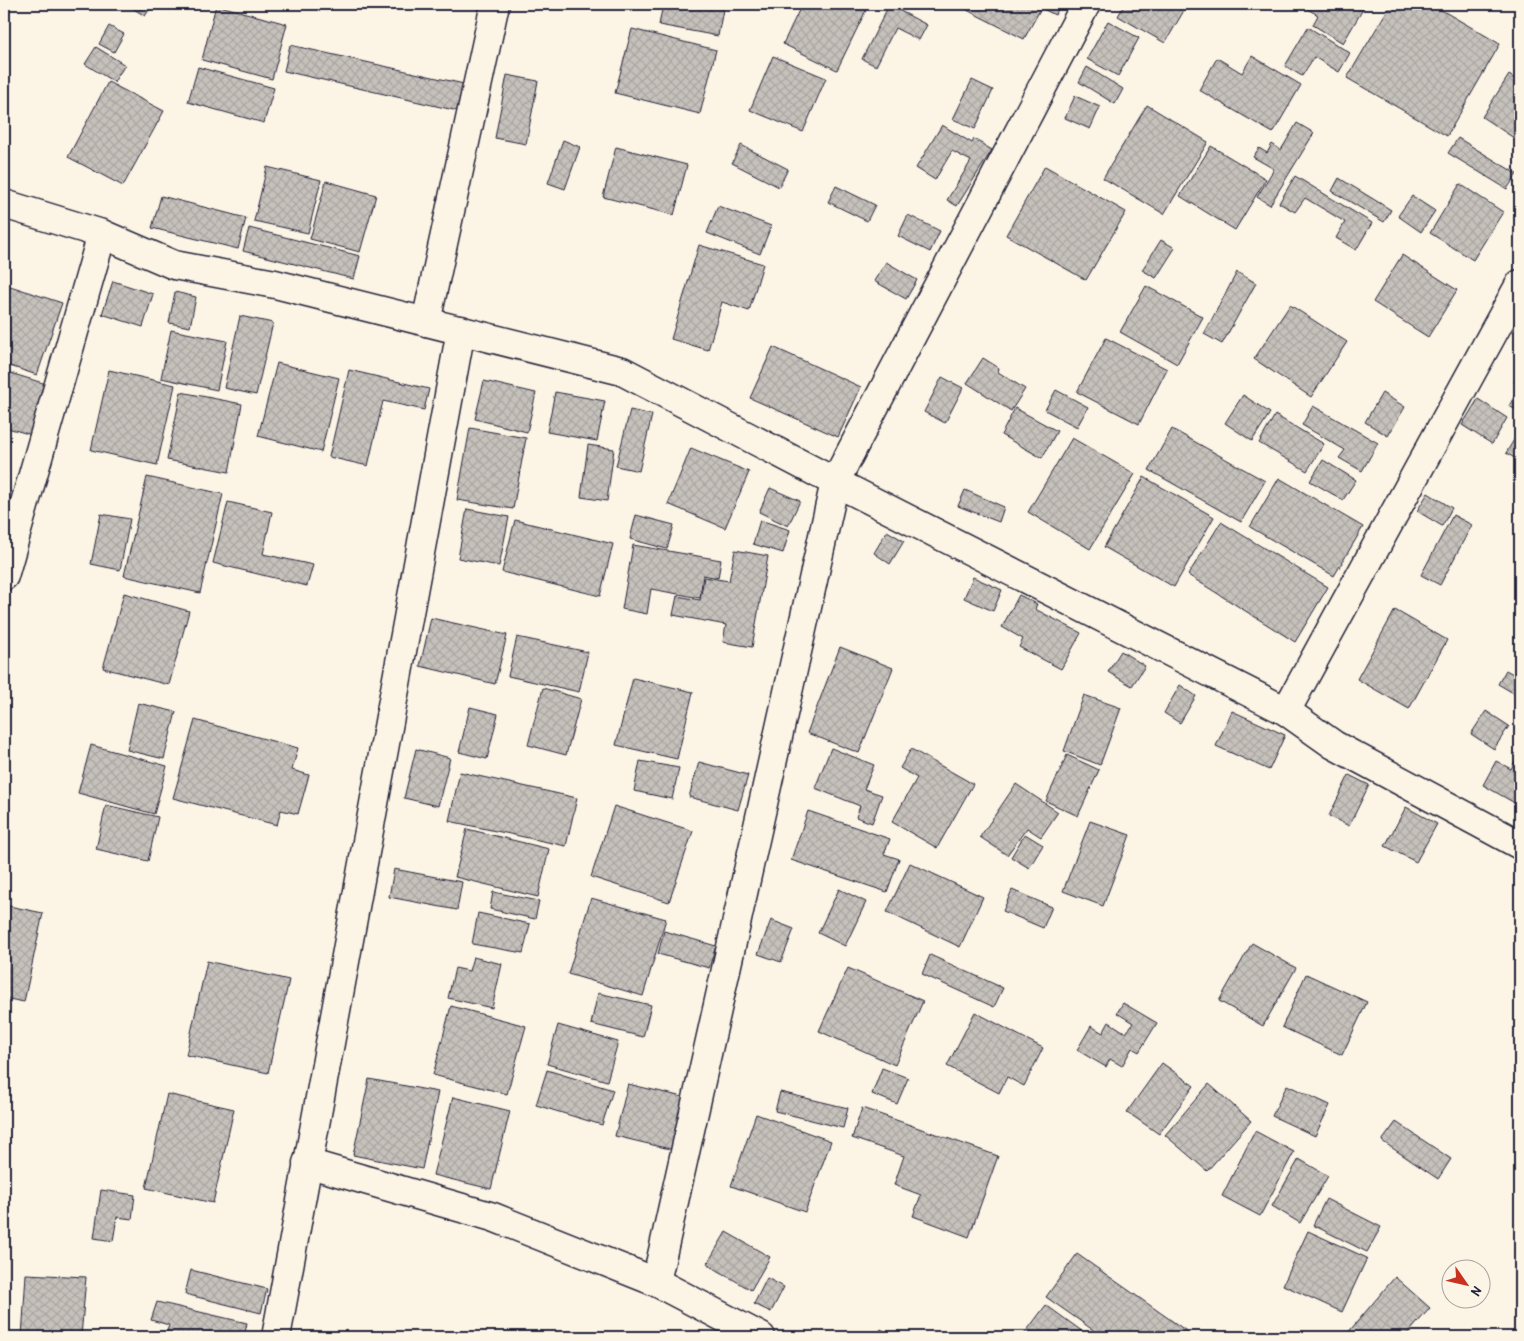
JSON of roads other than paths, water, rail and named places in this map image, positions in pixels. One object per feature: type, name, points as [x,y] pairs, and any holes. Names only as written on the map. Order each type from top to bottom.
[{"type":"street","points":[[426,322],[495,4]]},
{"type":"street","points":[[656,1282],[835,482],[1086,4]]},
{"type":"street","points":[[4,204],[102,234],[174,265],[275,284],[622,370],[835,482],[1286,711],[1334,745],[1520,845]]},
{"type":"street","points":[[4,576],[102,234]]},
{"type":"street","points":[[1286,711],[1520,284]]},
{"type":"street","points":[[276,1337],[461,330]]},
{"type":"street","points":[[307,1163],[493,1217],[656,1282],[761,1337]]}]
